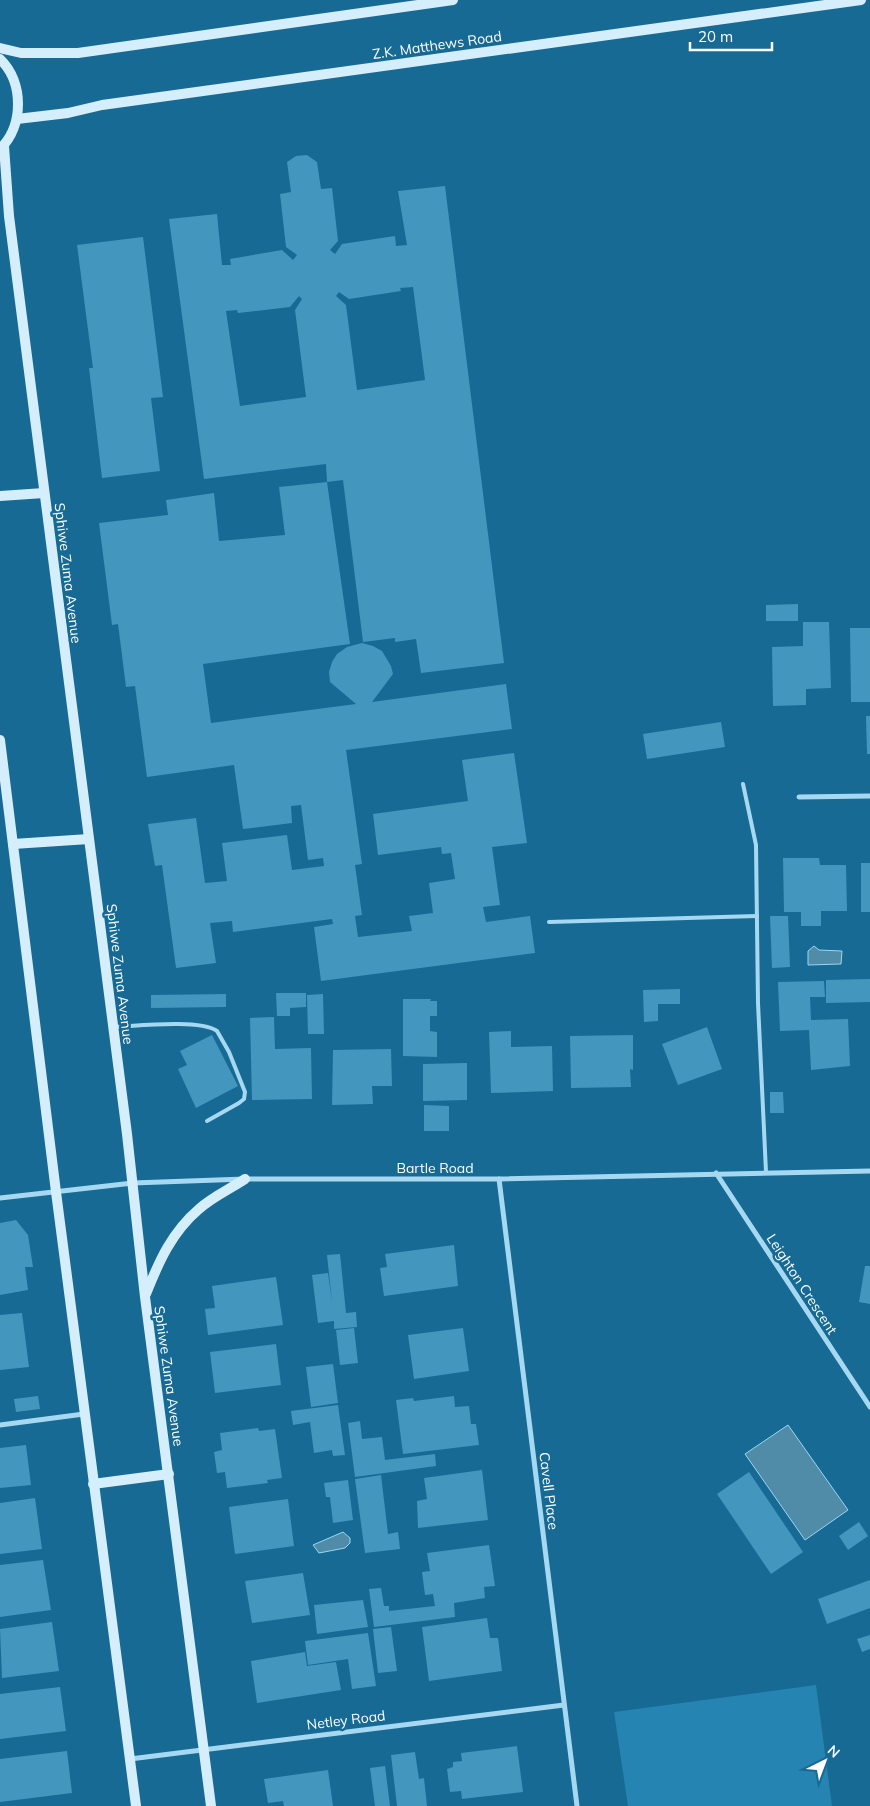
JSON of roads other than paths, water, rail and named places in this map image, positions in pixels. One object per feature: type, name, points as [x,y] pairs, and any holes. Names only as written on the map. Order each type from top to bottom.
[{"type":"street","points":[[0,48],[21,53],[78,53],[454,0]]},
{"type":"street","name":"Z.K. Matthews Road","points":[[17,119],[68,113],[102,105],[862,0]]},
{"type":"street","points":[[0,59],[12,75],[17,89],[17,119],[2,148]]},
{"type":"street","name":"Sphiwe Zuma Avenue","points":[[2,148],[44,493],[133,1183],[145,1297],[211,1806]]},
{"type":"street","points":[[0,496],[44,493]]},
{"type":"street","points":[[0,740],[84,1414],[136,1806]]},
{"type":"street","points":[[799,797],[870,796]]},
{"type":"street","points":[[13,844],[89,839]]},
{"type":"street","name":"Bartle Road","points":[[0,1198],[133,1183],[245,1179],[499,1179],[870,1171]]},
{"type":"street","name":"Leighton Crescent","points":[[716,1173],[870,1406]]},
{"type":"street","points":[[145,1297],[159,1259],[177,1231],[200,1208],[245,1179]]},
{"type":"street","name":"Cavell Place","points":[[499,1179],[577,1806]]},
{"type":"street","points":[[0,1425],[84,1414]]},
{"type":"street","points":[[94,1484],[169,1474]]},
{"type":"street","name":"Netley Road","points":[[130,1758],[564,1706]]},
{"type":"lane","points":[[743,784],[756,844],[766,1172]]},
{"type":"lane","points":[[549,922],[757,916]]},
{"type":"lane","points":[[113,1027],[175,1024],[204,1026],[217,1031],[230,1052],[245,1092],[244,1099],[239,1103],[207,1121]]}]
